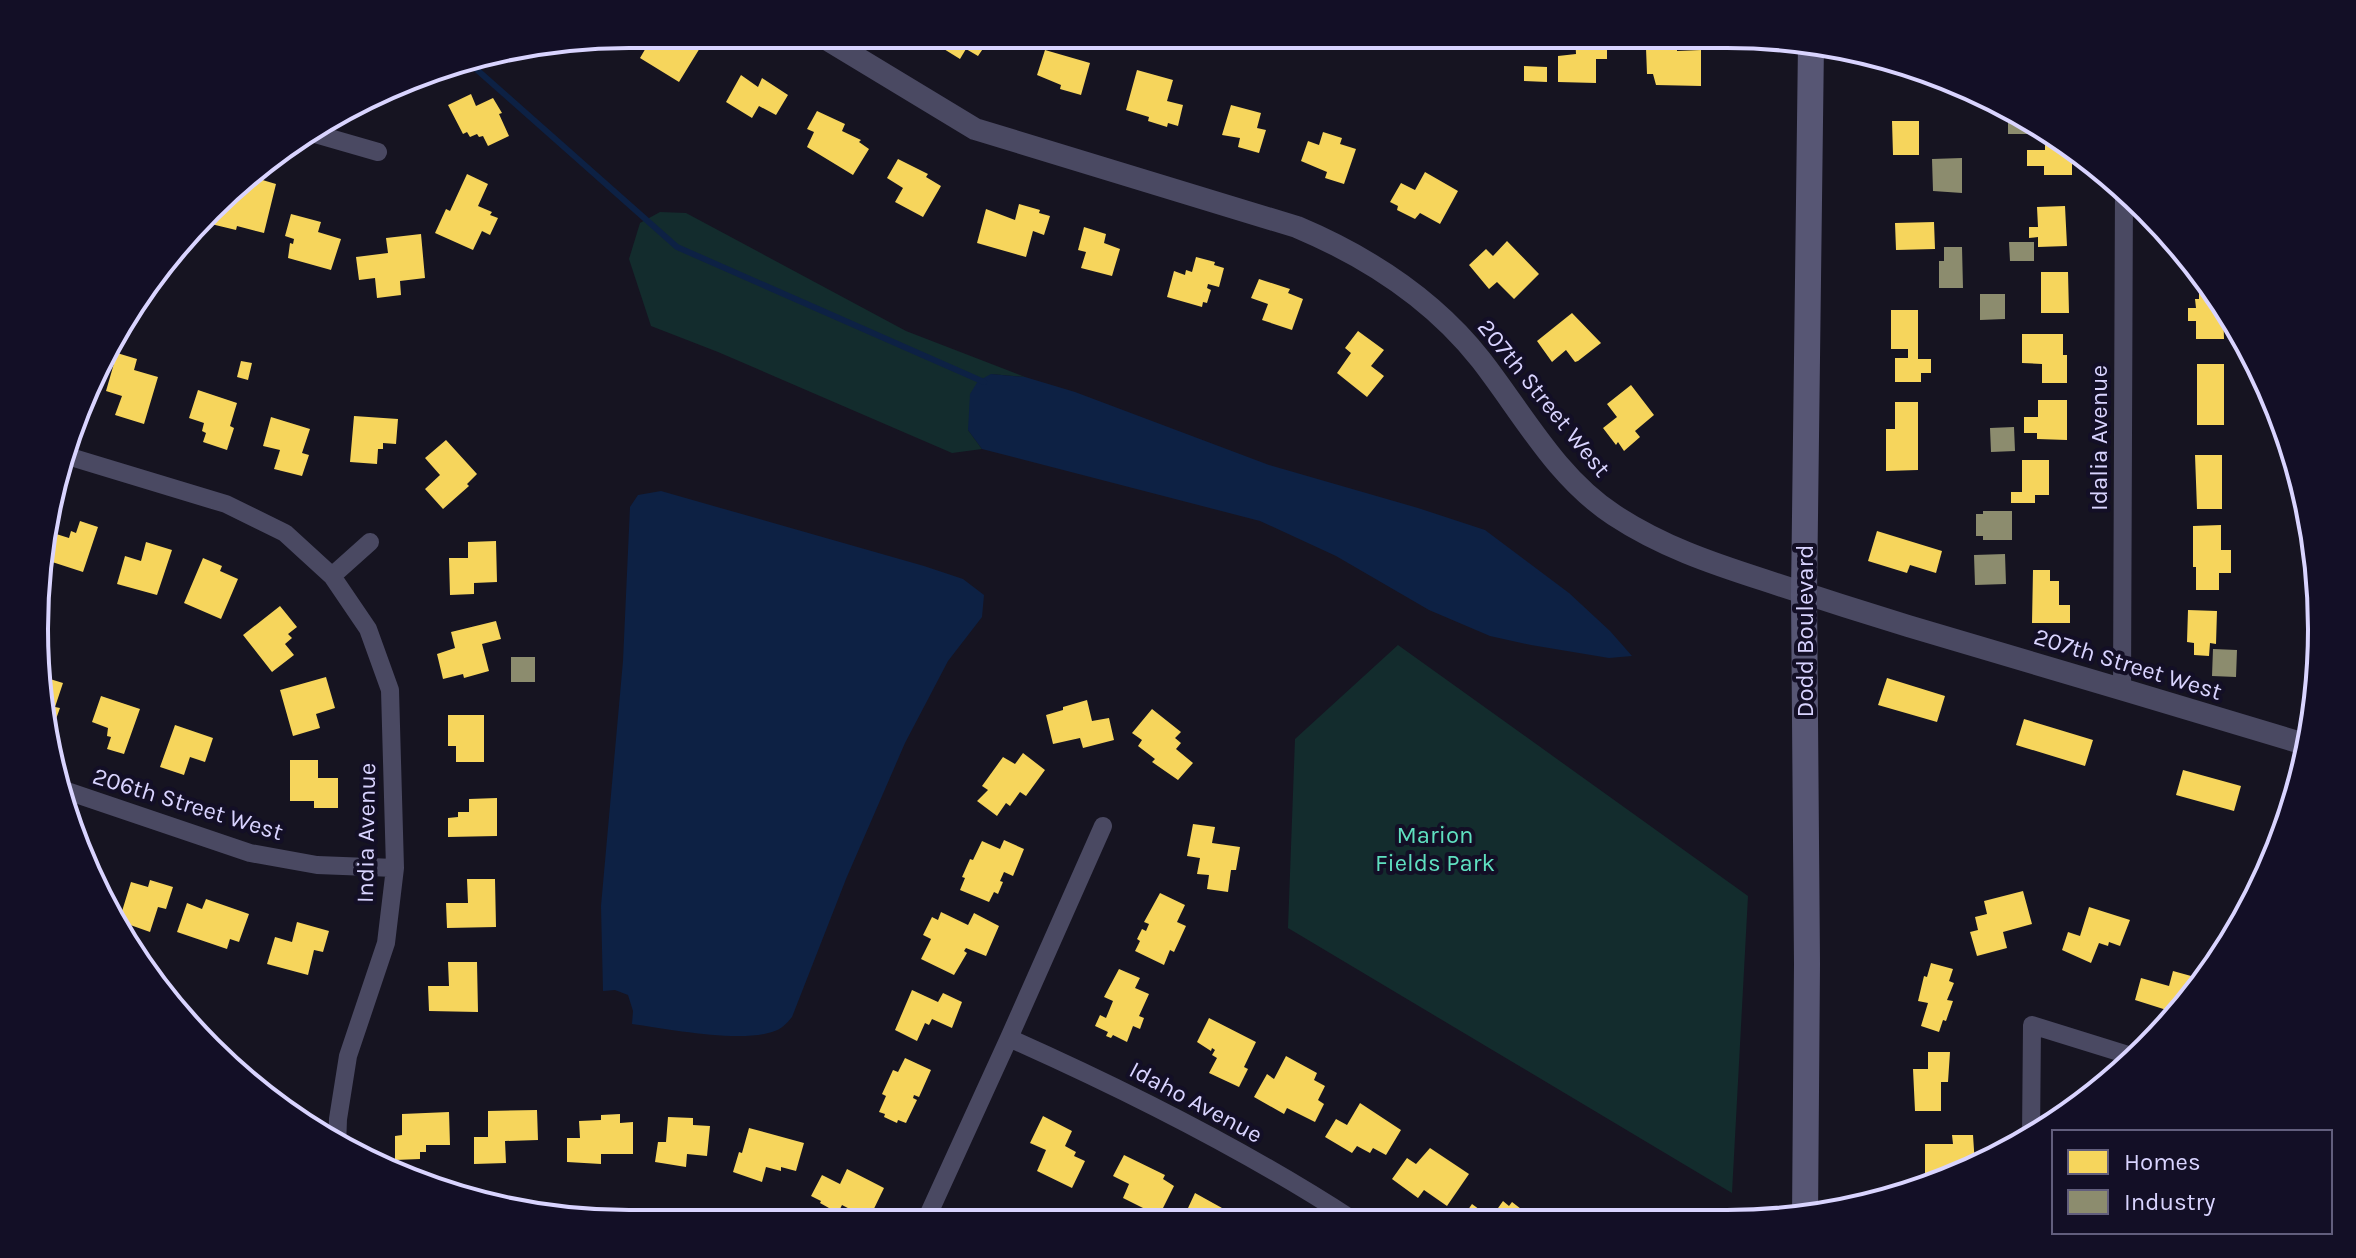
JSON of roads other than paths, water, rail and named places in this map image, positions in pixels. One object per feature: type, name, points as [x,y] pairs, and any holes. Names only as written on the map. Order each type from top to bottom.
[{"type":"main road","name":"Dodd Boulevard","points":[[1805,1205],[1804,595],[1811,54]]},
{"type":"street","name":"207th Street West","points":[[841,48],[975,129],[1297,227],[1361,258],[1393,278],[1453,328],[1552,457],[1580,486],[1611,514],[1658,541],[1804,595],[2297,742]]},
{"type":"street","points":[[322,136],[378,152]]},
{"type":"street","name":"Idalia Avenue","points":[[2122,689],[2124,205]]},
{"type":"street","name":"India Avenue","points":[[74,458],[226,504],[285,533],[332,576],[368,629],[390,690],[395,868],[386,943],[348,1056],[338,1132]]},
{"type":"street","points":[[332,576],[370,542]]},
{"type":"street","name":"206th Street West","points":[[72,793],[250,853],[317,865],[395,868]]},
{"type":"street","points":[[930,1210],[1103,826]]},
{"type":"street","points":[[2031,1124],[2032,1025],[2123,1053]]},
{"type":"street","name":"Idaho Avenue","points":[[1009,1038],[1158,1107],[1282,1175],[1337,1210]]},
{"type":"water","points":[[991,374],[1025,377],[1075,392],[1269,465],[1485,530],[1569,593],[1632,656],[1609,658],[1490,636],[1429,610],[1336,556],[1260,521],[982,449],[968,430],[970,394],[978,381]]},
{"type":"water","points":[[661,491],[924,566],[963,579],[984,595],[982,617],[948,661],[905,743],[846,879],[792,1017],[778,1029],[758,1035],[703,1034],[632,1024],[633,1011],[628,995],[615,990],[603,991],[601,906],[623,661],[630,507],[638,495]]},
{"type":"waterway","points":[[476,69],[677,247],[984,382]]},
{"type":"park label","name":"Marion Fields Park","points":[[1435,849]]}]
